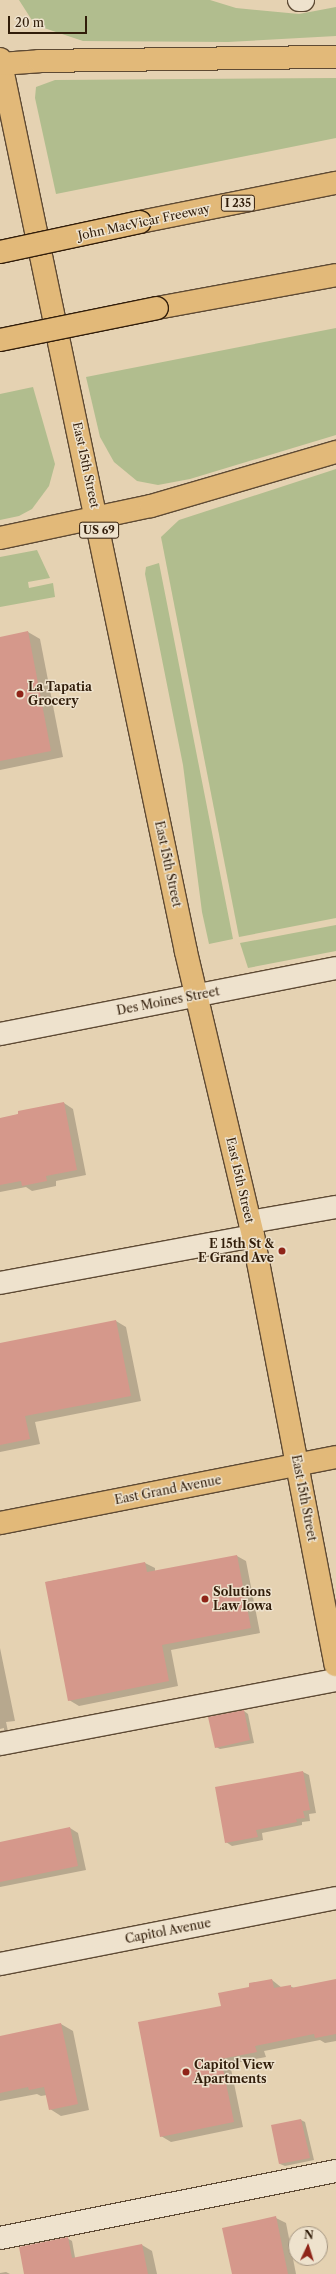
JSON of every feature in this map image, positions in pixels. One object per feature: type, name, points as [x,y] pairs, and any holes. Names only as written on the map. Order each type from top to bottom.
[{"type":"main road","points":[[0,62],[336,57]]},
{"type":"main road","name":"East 15th Street","points":[[0,62],[196,996],[251,1229],[336,1665]]},
{"type":"main road","name":"John MacVicar Freeway","points":[[0,252],[140,222],[336,184]]},
{"type":"main road","points":[[0,340],[336,274]]},
{"type":"main road","points":[[0,538],[97,519],[194,494],[336,452]]},
{"type":"main road","name":"East Grand Avenue","points":[[0,1523],[336,1457]]},
{"type":"street","name":"Des Moines Street","points":[[0,1034],[336,968]]},
{"type":"street","points":[[0,1283],[251,1229],[336,1207]]},
{"type":"street","points":[[0,1744],[336,1680]]},
{"type":"street","name":"Capitol Avenue","points":[[0,1964],[336,1898]]},
{"type":"street","points":[[0,2238],[336,2171]]},
{"type":"green space","points":[[19,0],[210,0],[236,8],[299,14],[336,7],[336,36],[228,42],[83,41],[35,25]]},
{"type":"green space","points":[[336,78],[336,138],[56,194],[35,98],[36,87],[55,80]]},
{"type":"green space","points":[[336,328],[336,435],[190,479],[158,485],[137,481],[114,462],[100,437],[86,377]]},
{"type":"green space","points":[[33,387],[55,464],[49,486],[32,509],[19,516],[0,520],[0,394]]},
{"type":"green space","points":[[336,469],[336,918],[239,937],[161,537],[179,520]]},
{"type":"green space","points":[[37,550],[50,578],[28,582],[29,588],[53,583],[55,597],[0,607],[0,557]]},
{"type":"green space","points":[[159,563],[233,939],[209,944],[202,912],[183,765],[145,574],[146,567]]},
{"type":"green space","points":[[336,925],[336,951],[248,968],[240,943]]},
{"type":"building","name":"La Tapatia Grocery","points":[[28,631],[51,751],[0,761],[0,637]]},
{"type":"building","points":[[64,1102],[77,1170],[46,1176],[47,1181],[22,1186],[21,1181],[0,1185],[0,1118],[18,1114],[18,1111]]},
{"type":"building","points":[[116,1320],[131,1396],[25,1416],[30,1439],[0,1445],[0,1343]]},
{"type":"building","points":[[237,1555],[251,1628],[162,1645],[169,1681],[68,1701],[45,1582],[145,1562],[147,1572]]},
{"type":"building","points":[[244,1710],[250,1740],[215,1748],[208,1717]]},
{"type":"building","points":[[303,1771],[310,1810],[303,1811],[305,1818],[296,1819],[297,1822],[256,1830],[258,1837],[225,1843],[215,1787]]},
{"type":"building","points":[[70,1827],[78,1866],[0,1882],[0,1842]]},
{"type":"building","points":[[272,1979],[274,1988],[291,1985],[291,1988],[336,1979],[336,2034],[315,2038],[314,2034],[255,2046],[257,2052],[221,2059],[234,2122],[160,2137],[138,2022],[221,2006],[218,1993],[249,1987],[249,1983]]},
{"type":"building","points":[[61,2023],[78,2104],[49,2110],[44,2087],[29,2090],[28,2087],[0,2093],[0,2036]]},
{"type":"building","points":[[301,2119],[310,2158],[279,2164],[271,2125]]},
{"type":"building","points":[[276,2216],[288,2274],[232,2274],[222,2228]]},
{"type":"building","points":[[68,2237],[72,2258],[142,2244],[148,2274],[24,2274],[19,2247]]},
{"type":"place","name":"La Tapatia Grocery","points":[[20,694]]},
{"type":"place","name":"E 15th St & E Grand Ave","points":[[282,1251]]},
{"type":"place","name":"Solutions Law Iowa","points":[[205,1599]]},
{"type":"place","name":"Capitol View Apartments","points":[[186,2072]]}]
